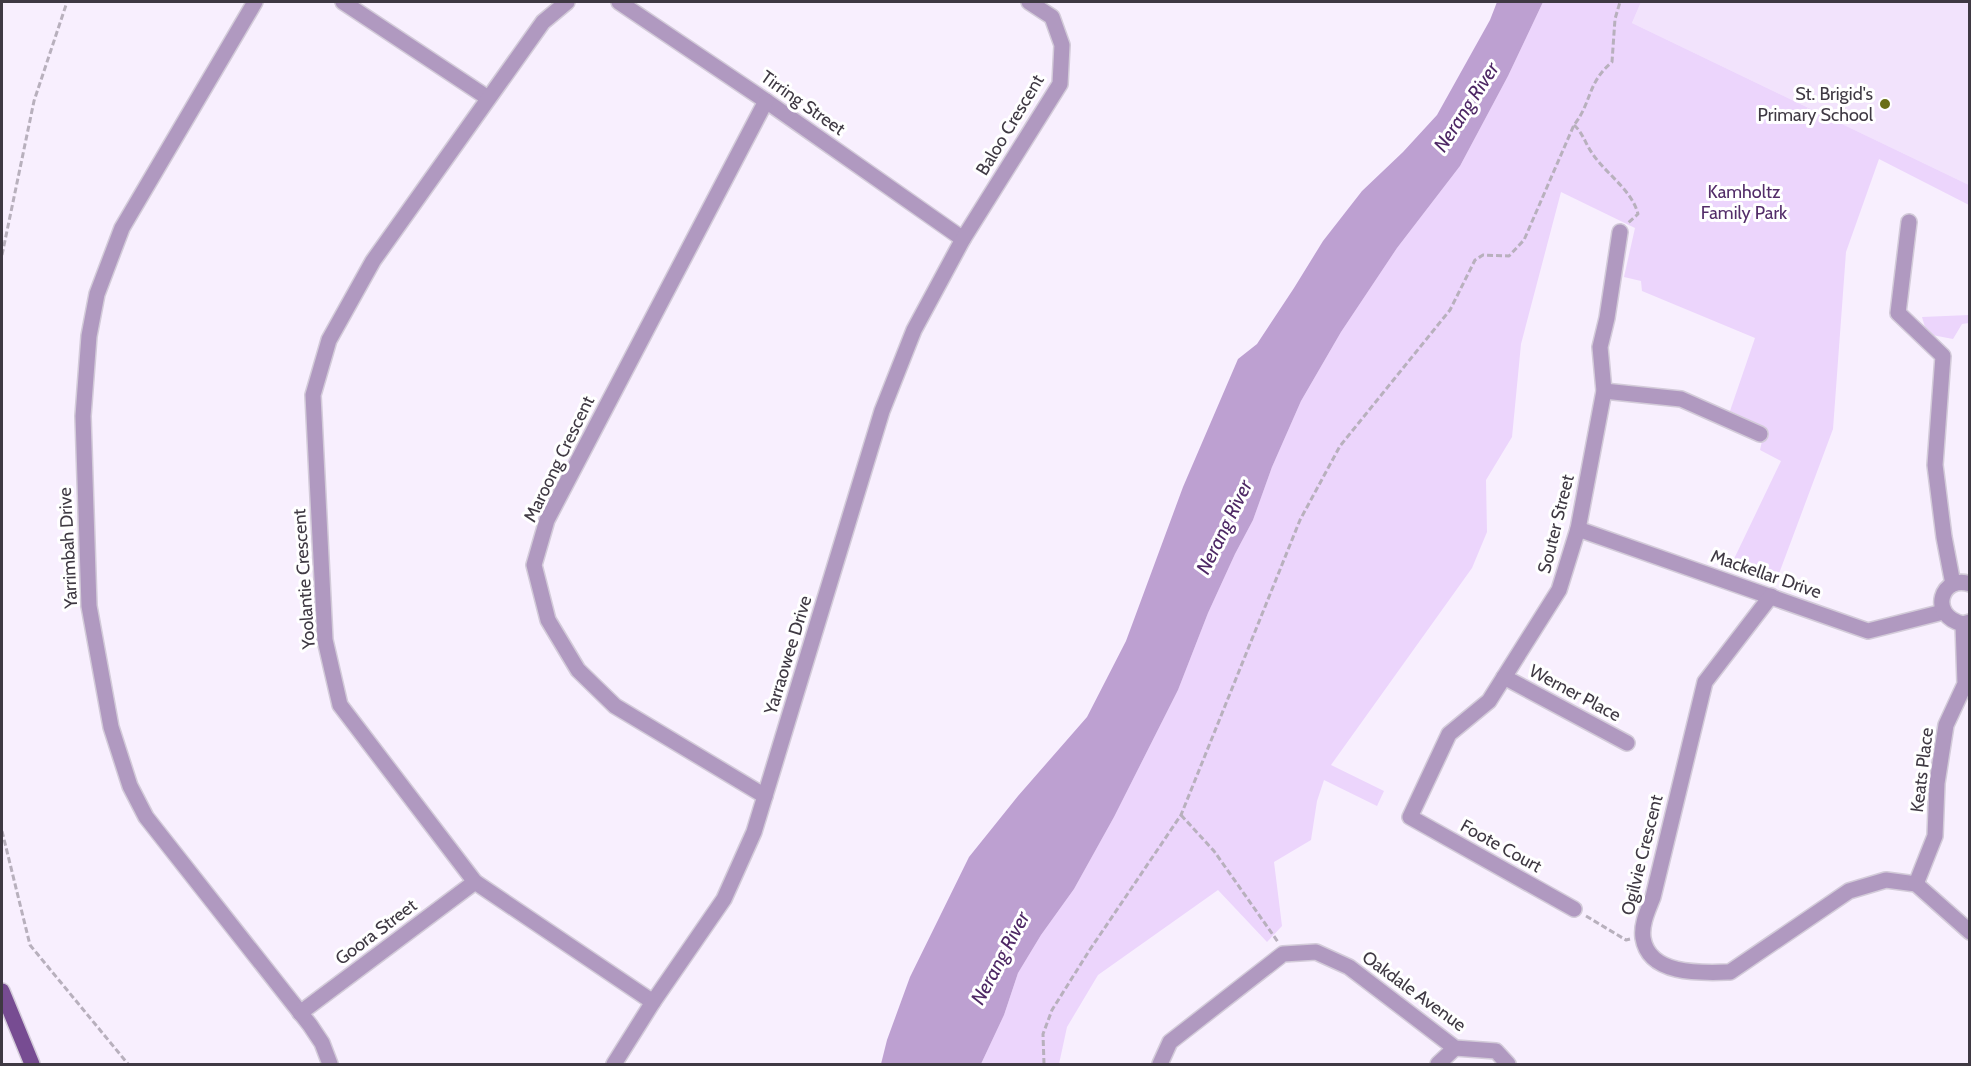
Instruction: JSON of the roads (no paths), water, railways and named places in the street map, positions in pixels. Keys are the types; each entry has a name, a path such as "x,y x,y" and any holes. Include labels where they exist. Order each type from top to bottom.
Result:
{"main road":[{"path":"2,991 32,1065"}],"street":[{"name":"Yarrimbah Drive","path":"255,2 126,220 97,294 89,336 83,416 89,606 111,727 137,803 153,827 300,1013 322,1043 330,1065"},
{"path":"343,2 488,98 543,22 567,2"},
{"name":"Tirring Street","path":"619,2 638,6 766,101 963,239"},
{"name":"Baloo Crescent","path":"963,239 1060,84 1062,45 1052,16 1029,2"},
{"name":"Yoolantie Crescent","path":"488,98 373,261 329,340 313,395 325,640 340,705 476,882 653,1002"},
{"name":"Maroong Crescent","path":"765,796 615,706 578,670 548,620 534,565 548,520 766,101"},
{"path":"1910,222 1898,313 1943,356 1935,465 1944,537 1953,584"},
{"name":"Souter Street","path":"1410,817 1449,734 1489,701 1559,590 1578,530 1604,391 1600,347 1607,318 1620,232"},
{"name":"Yarraowee Drive","path":"614,1065 653,1002 724,899 754,832 882,411 914,330 963,239"},
{"path":"1604,391 1681,399 1760,434"},
{"name":"Mackellar Drive","path":"1578,530 1868,631 1943,612"},
{"path":"1966,623 1952,621 1943,612 1942,596 1953,584 1960,582 1970,584"},
{"name":"Ogilvie Crescent","path":"1771,596 1705,682 1653,897 1644,920 1643,938 1649,954 1667,969 1730,972 1849,891 1886,880 1916,884"},
{"name":"Keats Place","path":"1916,884 1935,836 1937,783 1946,725 1965,684 1966,623"},
{"name":"Werner Place","path":"1504,677 1627,743"},
{"name":"Foote Court","path":"1410,817 1574,909"},
{"name":"Goora Street","path":"300,1013 476,882"},
{"path":"1916,884 1970,932"},
{"name":"Oakdale Avenue","path":"1160,1065 1170,1042 1283,954 1316,952 1349,967 1455,1048 1496,1051 1508,1065"},
{"path":"1438,1065 1455,1048"}],"water":[{"name":"Nerang River","path":"1497,2 1543,2 1508,76 1460,166 1397,248 1341,332 1301,401 1272,467 1253,520 1208,613 1178,690 1114,817 1074,889 1041,935 1018,973 1004,1015 981,1064 881,1064 887,1040 910,977 969,857 1018,796 1087,717 1126,641 1183,487 1238,359 1257,344 1323,241 1362,191 1437,115 1490,20"}],"place":[{"name":"St. Brigid's Primary School","path":"1885,104"}],"park label":[{"name":"Kamholtz Family Park","path":"1744,202"}]}
